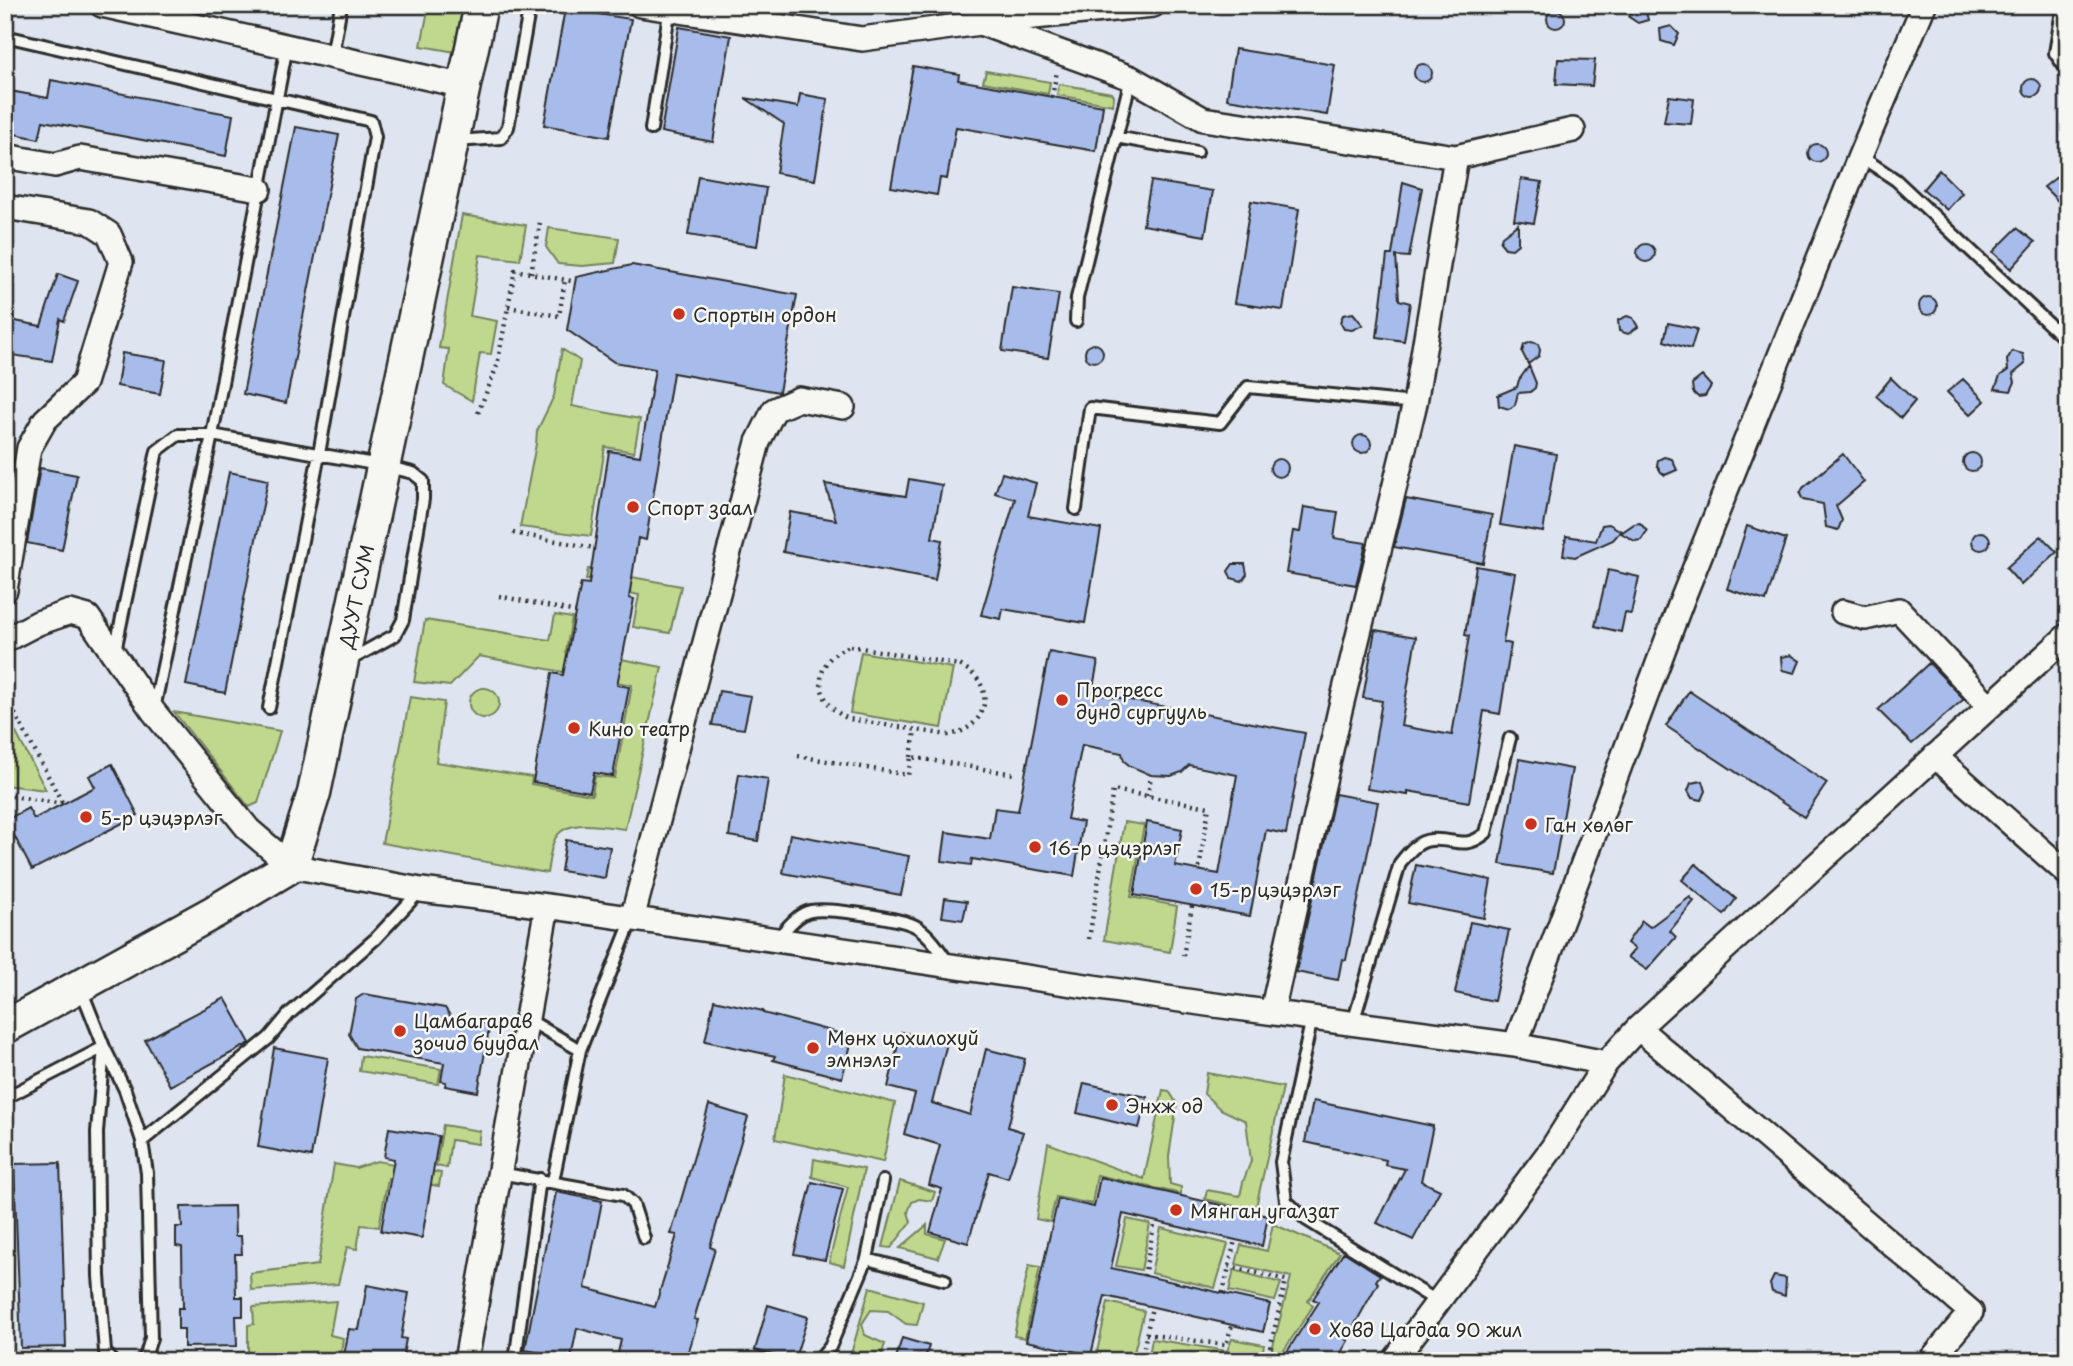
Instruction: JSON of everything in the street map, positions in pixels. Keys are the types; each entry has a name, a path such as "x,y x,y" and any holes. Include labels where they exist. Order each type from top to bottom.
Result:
{"main road":[{"name":"ДУУТ СУМ","path":"292,866 314,793 481,5"},
{"path":"5,1027 292,866"}],"street":[{"path":"102,5 464,86"},
{"path":"640,5 862,39 980,23 1153,5"},
{"path":"1515,1045 1682,600 1860,156 1924,5"},
{"path":"980,23 1131,78 1203,119 1456,157 1573,130"},
{"path":"5,156 55,164 80,158 259,189"},
{"path":"1272,1013 1340,710 1415,403 1456,157"},
{"path":"5,207 89,221 110,234 121,262 84,383 45,420 29,448 5,590"},
{"path":"632,919 758,442 774,411 799,399 843,407"},
{"path":"1843,612 1865,618 1899,610 1989,706"},
{"path":"5,640 38,622 71,612 89,617 153,711 249,830 292,866 421,890 547,906 1272,1013 1515,1045 1606,1063"},
{"path":"1394,1361 1553,1147 1606,1063 1638,1028 2068,635"},
{"path":"1935,756 2068,874"},
{"path":"466,1361 547,906"},
{"path":"1638,1028 1971,1312 1930,1361"}],"lane":[{"path":"332,56 341,5"},
{"path":"453,141 501,138 508,127 530,5"},
{"path":"2063,5 2055,53 2068,72"},
{"path":"651,129 670,8"},
{"path":"5,36 371,121 375,137 319,454 269,708"},
{"path":"153,711 212,435 287,46"},
{"path":"1076,321 1077,298 1131,78"},
{"path":"1116,137 1197,152"},
{"path":"1860,156 1896,180 2068,342"},
{"path":"1076,509 1090,408 1220,423 1248,387 1415,403"},
{"path":"114,653 157,451 178,435 212,435 385,466 413,473 424,481 403,620 395,635 342,664"},
{"path":"1353,1023 1400,863 1412,848 1430,839 1459,844 1476,842 1486,833 1510,738"},
{"path":"142,1141 269,1038 289,1014 374,939 421,890"},
{"path":"776,940 794,921 809,911 873,915 914,925 928,936 951,966"},
{"path":"553,1181 580,1050 632,919"},
{"path":"80,986 104,1047 125,1090 142,1141 147,1173 151,1338 145,1358 140,1361"},
{"path":"1312,1018 1281,1162 1286,1201 1307,1220 1438,1302"},
{"path":"527,1019 580,1050"},
{"path":"5,1098 104,1047"},
{"path":"104,1047 97,1132 99,1276 105,1352 113,1361"},
{"path":"499,1173 623,1195 633,1203 644,1238"},
{"path":"515,1361 540,1179"},
{"path":"818,1361 830,1347 867,1259 883,1181"},
{"path":"867,1259 945,1280"}],"path":[{"path":"531,273 540,222"},
{"path":"478,413 497,366 515,270 576,282"},
{"path":"508,307 559,316 565,279"},
{"path":"513,533 594,548"},
{"path":"499,596 576,612"},
{"path":"850,646 959,665 978,678 984,692 984,709 975,724 962,733 948,735 915,730 849,719 831,708 823,697 820,683 825,665 834,653 850,646"},
{"path":"5,695 63,804 5,795"},
{"path":"798,756 908,775 915,730"},
{"path":"911,757 1014,774"},
{"path":"1148,796 1151,775"},
{"path":"1089,939 1113,790 1209,807 1199,870"},
{"path":"1183,956 1192,906"},
{"path":"1144,1276 1156,1221"},
{"path":"1223,1293 1235,1240"},
{"path":"1229,1266 1286,1279 1267,1361"},
{"path":"1141,1361 1152,1307"},
{"path":"1146,1334 1226,1345 1232,1325"}],"green space":[{"path":"429,5 465,5 456,52 421,46"},
{"path":"986,71 1050,82 1048,94 983,82"},
{"path":"1059,84 1112,93 1113,105 1057,95"},
{"path":"462,215 526,225 520,260 480,255 470,316 497,321 491,354 480,353 472,401 444,385 449,349 439,348"},
{"path":"549,228 619,238 615,263 582,266 558,264 546,247"},
{"path":"562,349 580,361 572,406 640,419 634,452 605,447 591,536 520,527 537,431 554,396"},
{"path":"588,569 681,586 670,633 633,627 639,595 586,580"},
{"path":"555,615 572,618 566,652 595,658 596,654 662,667 625,829 596,825 566,828 554,841 547,873 382,843 410,697 444,702 436,762 532,777 531,784 592,795 595,776 615,778 632,685 479,656 450,686 414,682 425,620 550,640"},
{"path":"861,652 953,668 942,728 850,713"},
{"path":"484,688 490,689 498,697 498,709 490,717 484,718 478,717 470,709 469,703 470,697 478,689"},
{"path":"5,712 46,790 5,785"},
{"path":"174,712 280,731 258,803 249,807"},
{"path":"1124,822 1144,825 1131,897 1177,906 1170,952 1104,940"},
{"path":"361,1056 441,1069 438,1084 359,1071"},
{"path":"1207,1073 1283,1087 1255,1211 1205,1199 1207,1190 1240,1196 1251,1161 1246,1121 1220,1109 1204,1094"},
{"path":"785,1074 895,1103 883,1162 775,1139"},
{"path":"1163,1090 1169,1091 1177,1104 1169,1156 1170,1184 1181,1187 1181,1194 1097,1175 1092,1204 1056,1197 1050,1222 1036,1219 1048,1143 1144,1179"},
{"path":"443,1125 480,1131 478,1144 451,1140 447,1168 436,1166"},
{"path":"814,1159 864,1169 844,1266 829,1262 848,1187 812,1177"},
{"path":"377,1161 441,1173 439,1186 388,1178 379,1227 361,1225 357,1249 347,1247 338,1284 251,1290 250,1273 318,1265 334,1164 356,1168"},
{"path":"900,1181 935,1192 932,1201 919,1199 912,1202 908,1212 911,1222 891,1248 883,1247"},
{"path":"1127,1219 1150,1224 1141,1270 1116,1266"},
{"path":"1273,1224 1340,1253 1308,1301 1313,1306 1277,1361 1269,1361 1291,1277 1236,1264 1241,1245 1267,1251"},
{"path":"927,1225 927,1234 945,1239 938,1258 900,1248"},
{"path":"1161,1228 1228,1244 1215,1288 1151,1273"},
{"path":"5,1248 9,1248 11,1361 5,1361"},
{"path":"1029,1265 1040,1267 1025,1338 1014,1336"},
{"path":"1234,1270 1281,1283 1275,1301 1229,1291"},
{"path":"870,1287 923,1302 917,1325 906,1324 888,1311 871,1310 862,1324 865,1335 885,1344 880,1359 883,1361 849,1361"},
{"path":"336,1301 330,1335 343,1338 340,1361 236,1361 234,1353 248,1352 248,1325 254,1324 253,1307"},
{"path":"1108,1302 1144,1311 1132,1361 1095,1361"},
{"path":"1152,1339 1227,1351 1232,1339 1264,1345 1261,1359 1256,1361 1148,1361"}],"building":[{"path":"1634,5 1645,7 1648,20 1638,23 1629,17"},
{"path":"565,9 631,19 609,137 544,125"},
{"path":"1556,10 1562,13 1565,19 1562,25 1556,28 1550,25 1547,19 1550,13"},
{"path":"1671,26 1679,34 1674,45 1661,41 1660,29"},
{"path":"679,27 731,36 713,142 661,132"},
{"path":"1235,49 1335,65 1327,115 1227,99"},
{"path":"1558,59 1595,60 1592,86 1556,84"},
{"path":"1423,64 1429,67 1432,73 1429,79 1423,82 1417,79 1414,73 1417,67"},
{"path":"913,66 959,74 958,80 1103,106 1096,151 956,127 947,179 940,178 937,195 891,187"},
{"path":"2032,79 2038,82 2041,88 2038,94 2032,97 2026,94 2023,88 2026,82"},
{"path":"51,80 233,115 226,156 43,121 39,139 5,132 5,90 48,98"},
{"path":"800,94 828,99 815,180 776,173 784,124 745,98 798,107"},
{"path":"1669,96 1694,99 1691,124 1664,122"},
{"path":"296,127 339,135 286,403 243,394"},
{"path":"1817,144 1823,147 1826,153 1823,159 1817,162 1811,159 1808,153 1811,147"},
{"path":"2068,168 2068,211 2044,187"},
{"path":"1939,170 1962,193 1947,210 1923,189"},
{"path":"698,176 766,188 757,246 688,235"},
{"path":"1521,179 1542,182 1534,223 1514,220"},
{"path":"1151,181 1213,191 1205,236 1143,225"},
{"path":"1403,182 1422,188 1409,257 1396,256 1399,300 1410,303 1404,341 1377,337 1387,255 1392,255"},
{"path":"1251,201 1299,209 1283,310 1234,303"},
{"path":"1518,224 1518,244 1512,249 1505,248 1500,242 1502,236"},
{"path":"2017,228 2035,242 2011,269 1993,252"},
{"path":"1646,244 1652,247 1655,253 1652,259 1646,262 1640,259 1637,253 1640,247"},
{"path":"632,265 797,295 779,392 673,373 646,540 638,538 629,598 634,599 617,685 629,687 613,776 594,773 590,792 533,782 552,673 563,675 581,583 589,584 609,451 640,456 655,369 614,362 567,330 576,277"},
{"path":"58,274 78,281 64,321 60,319 52,361 5,354 5,319 41,326"},
{"path":"1012,287 1059,294 1048,358 1002,351"},
{"path":"1928,297 1934,300 1937,306 1934,312 1928,315 1922,312 1919,306 1922,300"},
{"path":"1353,313 1363,325 1352,330 1344,329 1340,322 1343,315"},
{"path":"1627,316 1633,318 1638,327 1628,334 1619,331 1618,320"},
{"path":"1668,323 1697,329 1691,349 1664,341"},
{"path":"1531,342 1538,344 1540,350 1539,356 1528,364 1522,352 1524,345"},
{"path":"1094,344 1100,347 1103,353 1100,359 1094,362 1088,359 1085,353 1088,347"},
{"path":"2012,351 2023,354 2025,364 2013,374 2015,382 2011,391 1995,389 2000,376 2008,370 2007,360"},
{"path":"122,353 166,360 160,394 117,386"},
{"path":"1529,366 1536,383 1535,388 1530,392 1518,393 1515,405 1509,409 1499,406 1498,395 1517,387"},
{"path":"1702,376 1711,386 1705,396 1698,397 1693,392 1692,384"},
{"path":"1891,378 1915,401 1901,418 1876,396"},
{"path":"1963,379 1985,401 1970,415 1947,392"},
{"path":"1362,435 1368,438 1371,444 1368,450 1362,453 1356,450 1353,444 1356,438"},
{"path":"1514,446 1556,454 1543,532 1500,525"},
{"path":"1972,453 1978,456 1981,462 1978,468 1972,471 1966,468 1963,462 1966,456"},
{"path":"1843,454 1864,482 1836,506 1842,520 1838,530 1826,527 1823,504 1803,500 1800,494 1803,488"},
{"path":"1664,457 1672,459 1677,470 1665,475 1661,472 1657,465 1658,460"},
{"path":"1279,459 1285,462 1288,468 1285,474 1279,477 1273,474 1270,468 1273,462"},
{"path":"40,468 77,475 62,550 27,543"},
{"path":"229,472 268,480 225,693 186,685"},
{"path":"1002,473 1036,483 1028,516 1101,529 1085,623 1003,609 1001,619 981,615 1015,499 995,493"},
{"path":"909,479 942,485 932,538 942,540 935,580 783,552 790,512 836,520 825,484 906,496"},
{"path":"1406,499 1492,515 1483,563 1394,547"},
{"path":"1304,507 1338,512 1334,538 1366,543 1356,585 1286,573 1293,531 1300,532"},
{"path":"1640,523 1647,531 1641,540 1635,541 1621,533 1634,524"},
{"path":"1609,524 1621,531 1613,540 1575,557 1563,555 1566,536 1596,541 1602,525"},
{"path":"1747,526 1786,539 1766,601 1727,589"},
{"path":"1981,532 1987,535 1990,541 1987,547 1981,550 1975,547 1972,541 1975,535"},
{"path":"2041,536 2057,552 2021,585 2006,568"},
{"path":"1233,564 1245,564 1247,574 1242,581 1231,578 1228,571"},
{"path":"1476,566 1515,573 1503,642 1511,644 1500,714 1484,711 1469,802 1408,791 1408,795 1367,789 1382,701 1363,698 1375,630 1416,637 1401,726 1452,735 1469,636 1465,635"},
{"path":"1608,570 1639,577 1631,614 1625,613 1621,632 1595,626"},
{"path":"1049,652 1098,661 1092,693 1305,733 1286,834 1266,830 1250,916 1134,895 1147,822 1182,829 1175,866 1219,874 1237,775 1189,765 1182,772 1171,776 1151,775 1130,766 1124,761 1122,753 1082,745 1067,819 1083,822 1074,876 972,859 971,865 942,861 946,832 990,839 995,808 1018,811"},
{"path":"1791,655 1800,661 1795,673 1782,670 1781,657"},
{"path":"1929,663 1964,699 1912,744 1878,710"},
{"path":"719,691 751,696 744,729 712,725"},
{"path":"1689,691 1827,783 1804,817 1666,726"},
{"path":"1519,759 1572,769 1553,873 1500,864"},
{"name":"5-р цэцэрлэг","path":"112,764 138,815 32,870 6,820 28,808 34,819 95,787 89,776"},
{"path":"739,774 768,779 758,841 729,836"},
{"path":"1703,781 1706,791 1702,800 1692,798 1688,791 1691,783"},
{"path":"1335,794 1378,802 1346,960 1342,959 1338,980 1296,972"},
{"path":"790,834 909,856 901,895 783,873"},
{"path":"566,840 610,847 605,878 561,871"},
{"path":"1696,864 1736,899 1724,915 1682,880"},
{"path":"1416,865 1491,880 1484,918 1408,903"},
{"path":"1690,897 1694,901 1670,931 1676,937 1647,970 1628,957 1635,949 1627,943 1642,921 1650,927"},
{"path":"945,898 967,901 963,920 942,917"},
{"path":"1470,922 1509,930 1494,1001 1455,993"},
{"name":"Цамбагарав зочид буудал","path":"364,994 445,1008 451,1017 484,1023 489,1029 478,1092 445,1086 446,1082 441,1081 444,1063 357,1048 349,1034 356,999"},
{"path":"225,998 250,1043 170,1086 145,1040"},
{"path":"714,1000 853,1037 842,1078 773,1060 775,1056 705,1041"},
{"path":"901,1032 947,1043 932,1103 970,1115 986,1049 1025,1059 1008,1127 1023,1132 1008,1178 989,1172 968,1243 930,1232 942,1189 929,1185 940,1145 904,1134 915,1094 888,1087"},
{"path":"274,1048 328,1058 311,1157 258,1147"},
{"name":"Энхж од","path":"1084,1083 1147,1097 1139,1128 1077,1113"},
{"path":"1313,1101 1433,1126 1421,1181 1440,1190 1413,1240 1377,1223 1405,1169 1385,1165 1386,1160 1305,1142"},
{"path":"709,1105 748,1117 710,1247 715,1249 694,1319 698,1320 686,1361 616,1361 621,1340 577,1328 571,1358 525,1350 556,1192 602,1201 585,1288 655,1307 677,1235 671,1234"},
{"path":"389,1128 439,1136 422,1238 381,1231 394,1159 384,1157"},
{"path":"60,1163 66,1347 21,1348 14,1164"},
{"path":"1100,1177 1268,1216 1262,1246 1123,1214 1111,1268 1270,1304 1263,1332 1105,1296 1091,1355 1026,1341 1058,1199 1094,1207"},
{"path":"812,1182 843,1189 825,1260 794,1254"},
{"path":"234,1206 235,1236 241,1236 242,1254 235,1254 236,1297 243,1297 243,1316 236,1316 237,1346 184,1347 184,1329 178,1329 178,1308 183,1308 182,1247 176,1246 176,1227 182,1227 181,1207"},
{"path":"1344,1252 1380,1275 1346,1340 1348,1341 1336,1361 1281,1361 1319,1302 1313,1299"},
{"path":"1774,1276 1786,1278 1785,1296 1772,1292 1770,1284"},
{"path":"367,1285 409,1293 401,1338 406,1339 402,1361 343,1361 349,1329 359,1330"},
{"path":"768,1305 808,1317 794,1361 755,1350"},
{"path":"902,1338 929,1346 924,1361 895,1361"}],"place":[{"name":"Спортын ордон","path":"679,314"},
{"name":"Спорт заал","path":"633,507"},
{"name":"Прогресс дунд сургууль","path":"1062,700"},
{"name":"Кино театр","path":"574,728"},
{"name":"5-р цэцэрлэг","path":"86,817"},
{"name":"Ган хөлөг","path":"1531,824"},
{"name":"16-р цэцэрлэг","path":"1035,847"},
{"name":"15-р цэцэрлэг","path":"1196,889"},
{"name":"Цамбагарав зочид буудал","path":"400,1031"},
{"name":"Мөнх цохилохуй эмнэлэг","path":"813,1048"},
{"name":"Энхж од","path":"1112,1105"},
{"name":"Мянган угалзат","path":"1176,1210"},
{"name":"Ховд Цагдаа 90 жил","path":"1315,1329"}]}
